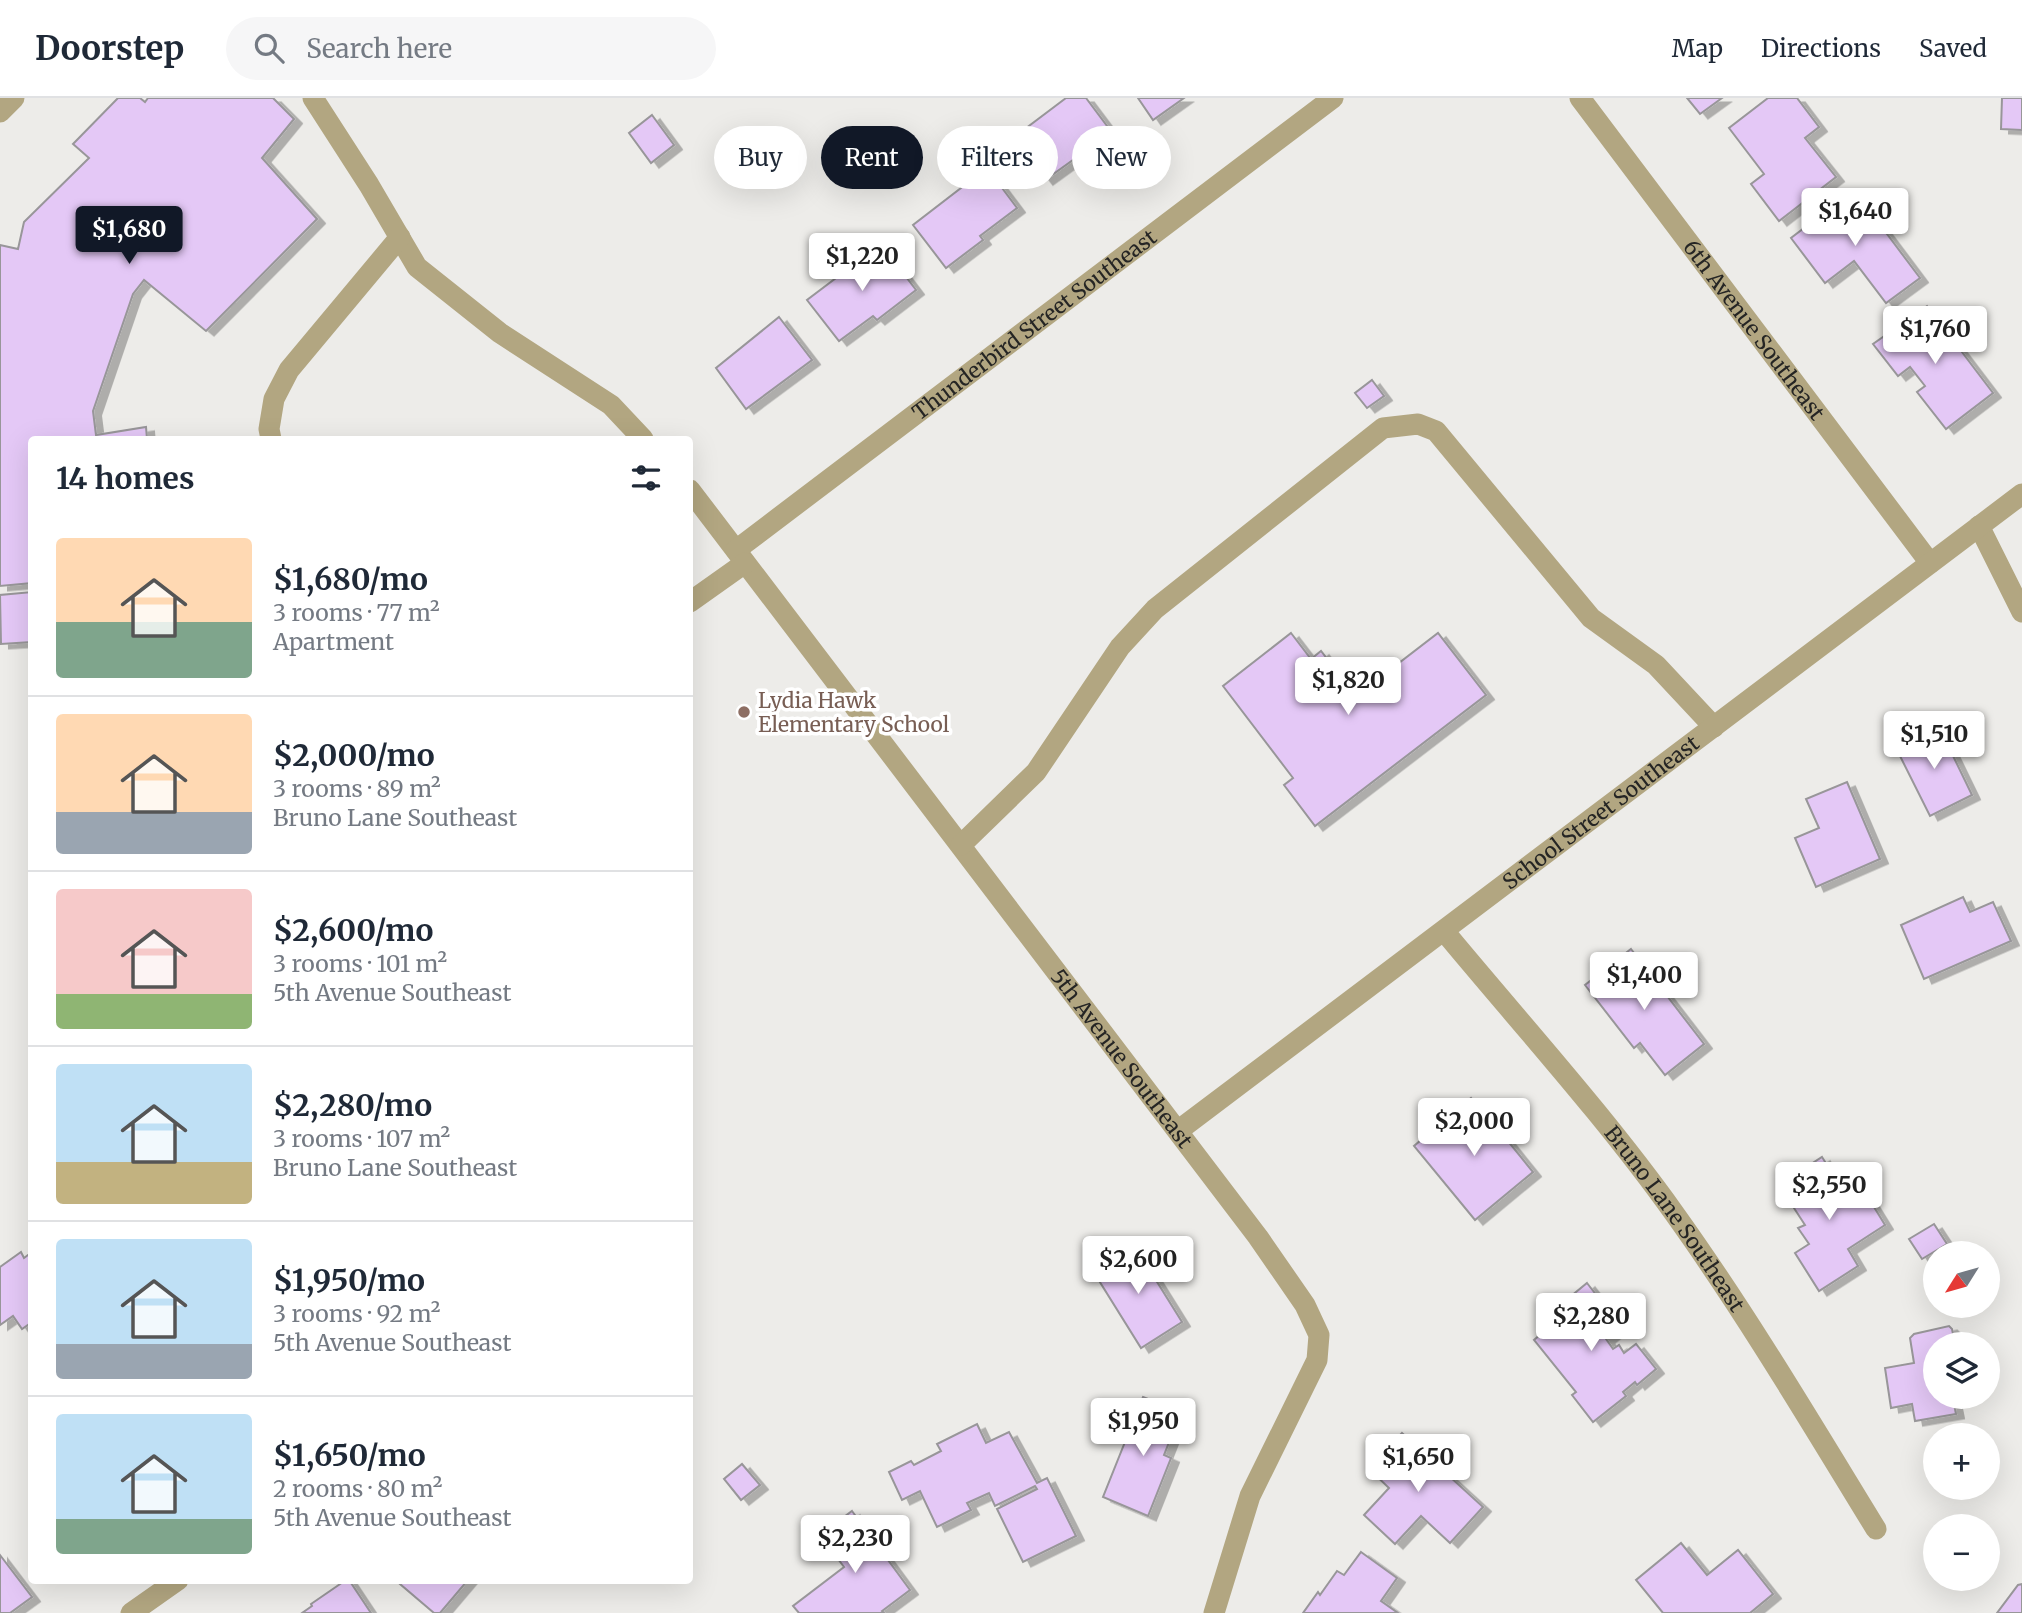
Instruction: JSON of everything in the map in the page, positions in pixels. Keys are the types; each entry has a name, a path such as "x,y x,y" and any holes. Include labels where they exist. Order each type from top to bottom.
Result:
{"street":[{"path":"0,112 14,98"},
{"path":"313,98 417,267 500,333 611,405 640,436"},
{"name":"Thunderbird Street Southeast","path":"693,599 740,557 1333,98"},
{"name":"6th Avenue Southeast","path":"1580,98 1930,563"},
{"path":"270,436 274,399 289,370 400,237"},
{"path":"961,845 1036,772 1120,647 1155,609 1383,428 1418,424 1436,431 1591,618 1657,665 1714,727"},
{"name":"5th Avenue Southeast","path":"693,494 1179,1130 1305,1305 1319,1335 1317,1360 1250,1496 1214,1613"},
{"name":"School Street Southeast","path":"1179,1130 2022,494"},
{"path":"1979,526 2022,612"},
{"name":"Bruno Lane Southeast","path":"1444,931 1673,1212 1789,1386 1876,1530"},
{"path":"131,1613 172,1584"}],"building":[{"path":"118,98 140,98 145,102 148,98 273,98 294,119 262,158 317,219 206,331 144,280 133,294 93,411 96,435 146,427 147,436 28,436 28,583 0,586 0,245 18,249 24,222 89,158 73,144"},
{"path":"1066,98 1086,98 1107,126 1072,126 1072,161 1058,171 1058,126 1029,126"},
{"path":"1138,98 1184,98 1153,120"},
{"path":"1687,98 1722,98 1700,114"},
{"path":"1768,98 1797,98 1819,127 1805,138 1836,177 1779,221 1751,184 1764,174 1729,128"},
{"path":"2002,98 2022,98 2022,130 2001,129"},
{"path":"652,115 674,145 651,163 629,133"},
{"path":"960,189 1003,189 1017,208 980,236 983,240 946,268 913,225"},
{"path":"1854,190 1920,278 1886,303 1854,261 1825,283 1791,238"},
{"path":"881,244 916,290 877,320 873,316 839,341 807,300"},
{"path":"1927,306 1993,393 1946,429 1917,392 1925,386 1910,367 1898,376 1873,344"},
{"path":"779,317 812,360 746,409 716,368"},
{"path":"1372,380 1384,396 1367,408 1355,393"},
{"path":"28,592 28,642 1,644 0,595"},
{"path":"1291,633 1311,659 1321,651 1356,696 1438,633 1486,695 1315,826 1284,785 1293,778 1223,686"},
{"path":"1939,727 1972,795 1930,816 1896,748"},
{"path":"1847,782 1880,859 1816,887 1795,838 1819,828 1806,799"},
{"path":"1963,897 1970,912 1993,902 2011,941 1924,979 1901,925"},
{"path":"1631,949 1704,1044 1665,1075 1640,1043 1634,1048 1585,985"},
{"path":"1471,1098 1484,1113 1487,1110 1533,1172 1475,1220 1414,1146"},
{"path":"1822,1157 1851,1203 1866,1194 1885,1225 1848,1249 1858,1266 1819,1291 1795,1253 1809,1244 1798,1228 1805,1225 1779,1185"},
{"path":"1934,1224 1945,1241 1923,1241 1922,1259 1909,1239"},
{"path":"1134,1245 1182,1322 1141,1348 1093,1271"},
{"path":"21,1252 24,1258 28,1255 28,1325 22,1329 13,1316 0,1325 0,1267"},
{"path":"1587,1283 1621,1327 1606,1339 1613,1349 1619,1345 1624,1353 1636,1344 1656,1369 1637,1385 1635,1382 1623,1392 1626,1396 1593,1422 1572,1395 1576,1392 1534,1340 1548,1328 1542,1320"},
{"path":"1949,1326 1952,1329 1953,1332 1923,1332 1923,1409 1955,1409 1956,1414 1915,1421 1912,1404 1891,1408 1885,1368 1914,1363 1910,1338 1914,1334"},
{"path":"1143,1397 1181,1412 1164,1455 1171,1458 1148,1516 1103,1497"},
{"path":"977,1424 986,1443 1009,1432 1037,1483 1047,1478 1076,1536 1023,1562 997,1509 1037,1489 1035,1486 995,1506 989,1493 967,1503 971,1510 937,1527 920,1491 902,1500 889,1472 911,1461 914,1465 941,1451 937,1444"},
{"path":"1402,1433 1483,1507 1450,1543 1421,1516 1395,1544 1364,1515 1389,1488 1369,1469"},
{"path":"742,1464 760,1485 741,1500 724,1479"},
{"path":"852,1511 910,1590 882,1611 884,1613 799,1613 793,1606 844,1567 820,1535"},
{"path":"1681,1543 1707,1575 1738,1550 1773,1594 1750,1613 1663,1613 1636,1580"},
{"path":"1361,1552 1397,1578 1381,1601 1398,1613 1303,1613 1337,1571 1344,1575"},
{"path":"0,1555 32,1597 10,1613 0,1613"},
{"path":"340,1584 352,1584 371,1613 302,1613 312,1606 311,1604"},
{"path":"400,1584 465,1584 440,1613 434,1613"},
{"path":"2022,1584 2022,1613 1997,1613 2018,1585"}],"place":[{"name":"Lydia Hawk Elementary School","path":"744,712"}]}
